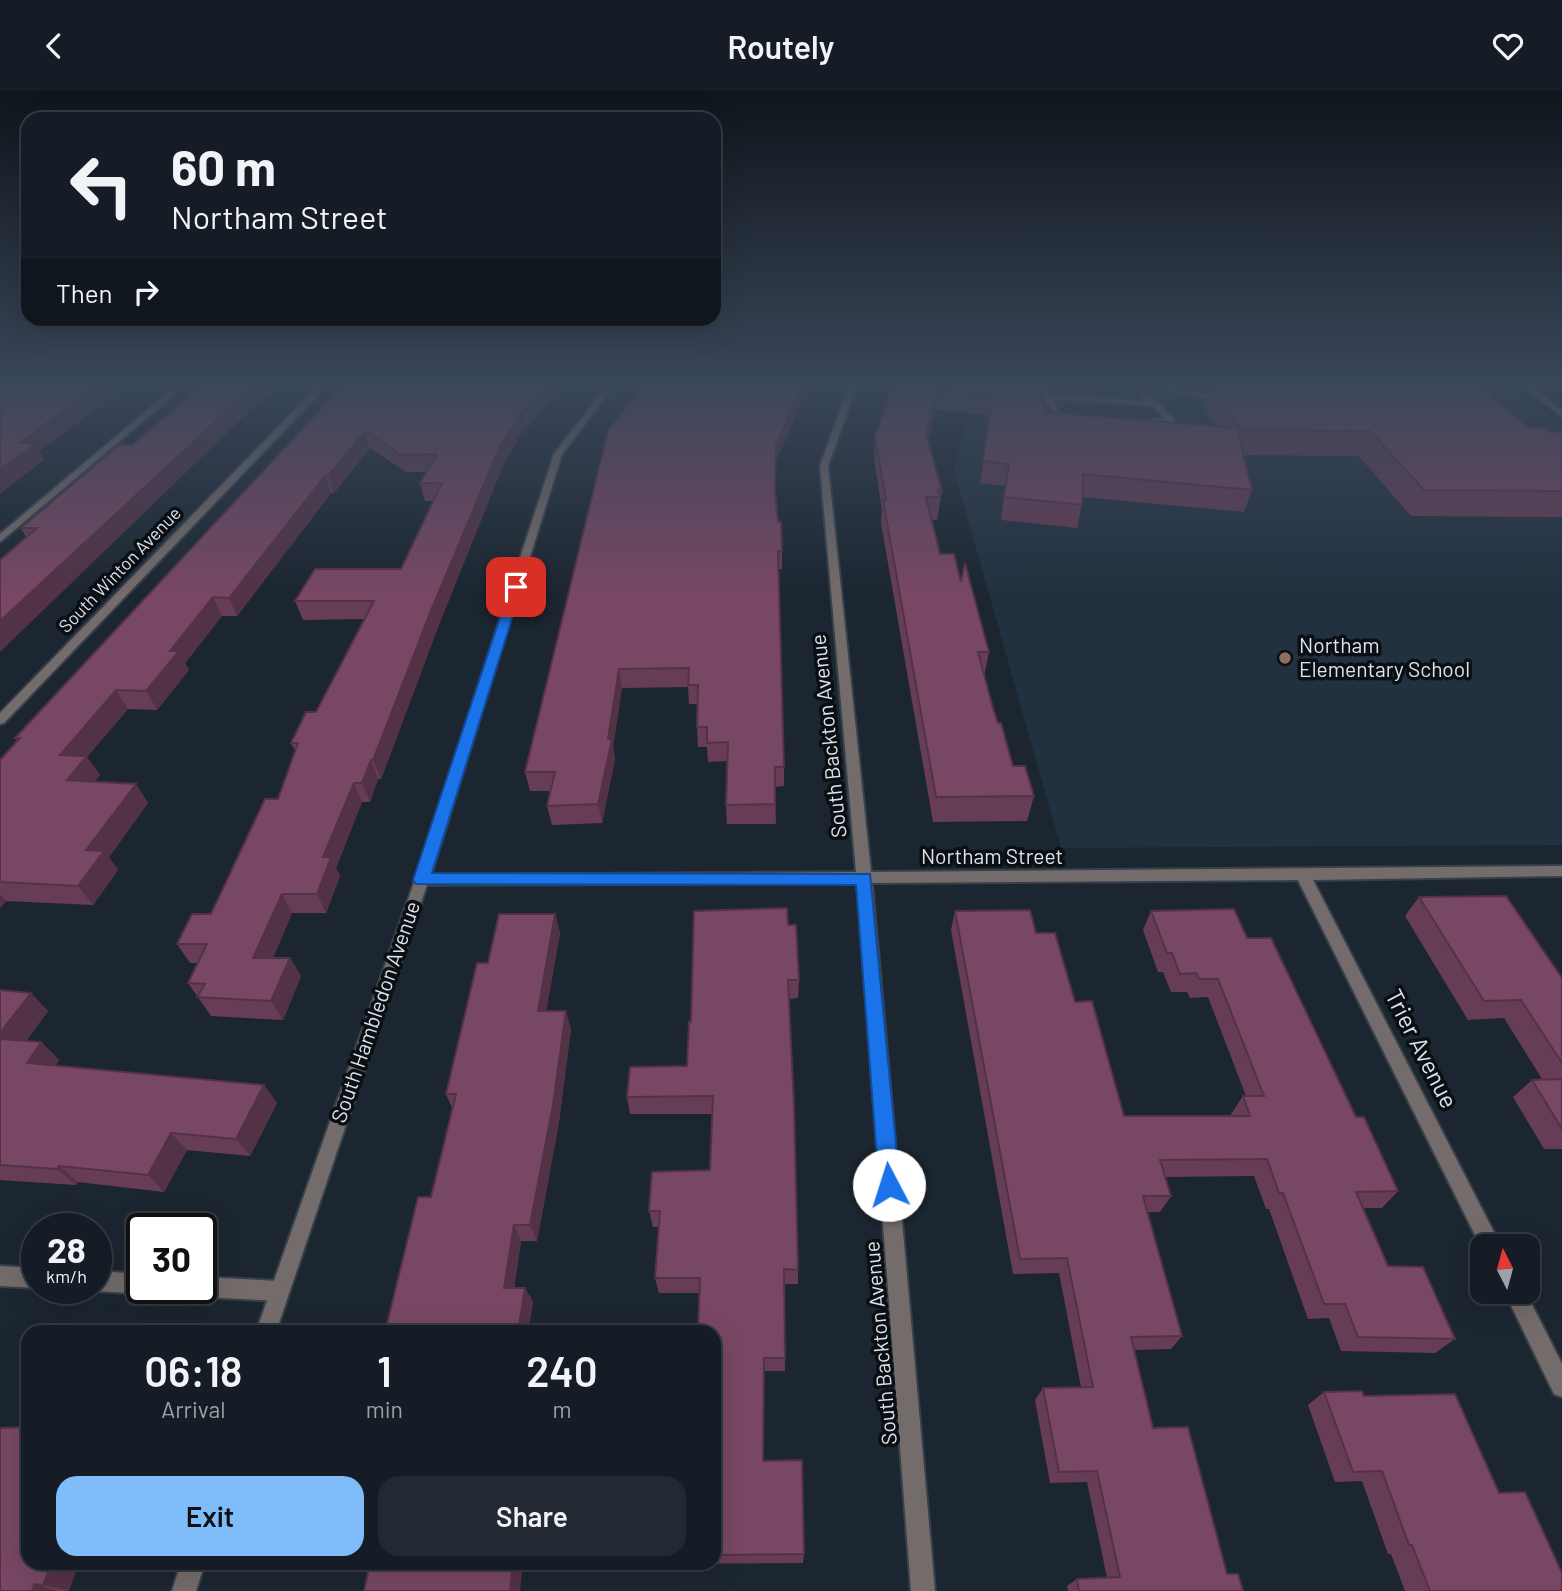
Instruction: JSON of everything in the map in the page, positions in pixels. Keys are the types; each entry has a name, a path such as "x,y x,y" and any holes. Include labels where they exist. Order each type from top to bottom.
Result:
{"street":[{"path":"0,539 99,455"},
{"name":"South Winton Avenue","path":"0,720 254,455"},
{"name":"South Hambledon Avenue","path":"268,1325 422,880 558,455"},
{"name":"South Backton Avenue","path":"828,455 824,466 864,879 923,1591"},
{"name":"Northam Street","path":"422,880 864,879 1562,871"},
{"name":"Trier Avenue","path":"1303,875 1485,1234"},
{"path":"0,1276 21,1277"},
{"path":"217,1288 279,1291"},
{"path":"1521,1304 1562,1386"},
{"path":"184,1591 191,1570"}],"shaded area":[{"name":"Northam Elementary School","path":"958,455 1562,455 1562,845 1061,848 954,470"}],"building":[{"path":"0,455 20,455 0,469"},
{"path":"107,455 179,455 0,621 0,560 37,528 21,528"},
{"path":"278,455 345,455 328,476 325,476 229,598 213,597 170,651 179,651 146,691 116,690 60,755 87,756 67,780 136,784 86,850 104,851 78,886 0,882 0,760 20,738 15,738"},
{"path":"436,455 496,455 432,608 373,760 362,783 354,783 323,857 331,857 317,894 282,894 253,958 290,958 271,1001 197,997 205,984 188,983 207,944 177,944 192,914 211,914 265,799 278,799 298,743 291,743 306,712 316,712 374,601 295,601 315,569 401,569 442,483 420,483"},
{"path":"602,455 776,455 775,493 778,522 781,522 782,551 778,551 784,767 775,767 775,804 726,805 728,742 707,743 707,727 697,727 698,685 688,685 689,668 619,669 608,739 612,739 598,804 547,806 555,772 525,772"},
{"path":"878,455 932,455 942,491 938,490 940,497 926,497 940,554 954,554 961,582 965,563 989,652 978,652 993,708 998,723 1001,723 1013,766 1025,766 1034,796 936,797 883,500 886,500"},
{"path":"984,455 1244,455 1252,490 1083,474 1082,505 1004,497 1009,464 983,461"},
{"path":"1392,455 1562,455 1562,491 1424,490"},
{"path":"1506,896 1562,978 1562,1063 1521,1000 1484,1001 1419,897"},
{"path":"787,908 788,925 796,925 799,980 788,980 798,1270 784,1269 785,1358 764,1358 763,1461 802,1460 804,1554 721,1555 721,1325 698,1325 700,1278 655,1278 660,1211 649,1211 652,1172 710,1170 713,1096 627,1097 630,1067 687,1066 694,911"},
{"path":"1234,909 1247,938 1271,938 1356,1117 1364,1117 1398,1191 1356,1192 1388,1266 1423,1267 1455,1339 1358,1337 1345,1304 1324,1304 1283,1193 1279,1193 1267,1159 1160,1160 1171,1196 1143,1196 1182,1336 1131,1337 1153,1428 1188,1427 1227,1574 1238,1574 1243,1591 1079,1591 1077,1579 1120,1577 1097,1471 1059,1472 1043,1388 1093,1387 1067,1258 1020,1259 955,911 1030,910 1036,933 1055,933 1075,1002 1092,1001 1124,1116 1250,1116 1243,1096 1264,1096 1218,979 1199,979 1196,973 1180,974 1172,953 1167,953 1151,911"},
{"path":"499,914 555,914 538,1011 566,1011 553,1105 530,1225 514,1225 504,1288 525,1288 519,1325 387,1325 418,1197 431,1197 456,1094 446,1094 477,963 488,963"},
{"path":"0,990 31,993 0,1033"},
{"path":"0,1039 41,1042 27,1063 264,1085 236,1139 171,1133 148,1175 59,1166 57,1169 0,1165"},
{"path":"1562,1079 1562,1129 1532,1080"},
{"path":"1362,1391 1364,1396 1455,1394 1499,1493 1525,1492 1562,1573 1562,1591 1430,1591 1412,1545 1409,1545 1382,1471 1353,1472 1324,1392"},
{"path":"21,1427 21,1570 49,1570 43,1585 34,1584 32,1591 0,1591 0,1428"},
{"path":"368,1570 512,1570 510,1591 364,1591"}],"place":[{"name":"Northam Elementary School","path":"1285,658"}],"route":[{"path":"516,587 422,880 864,879 889,1185"}]}
